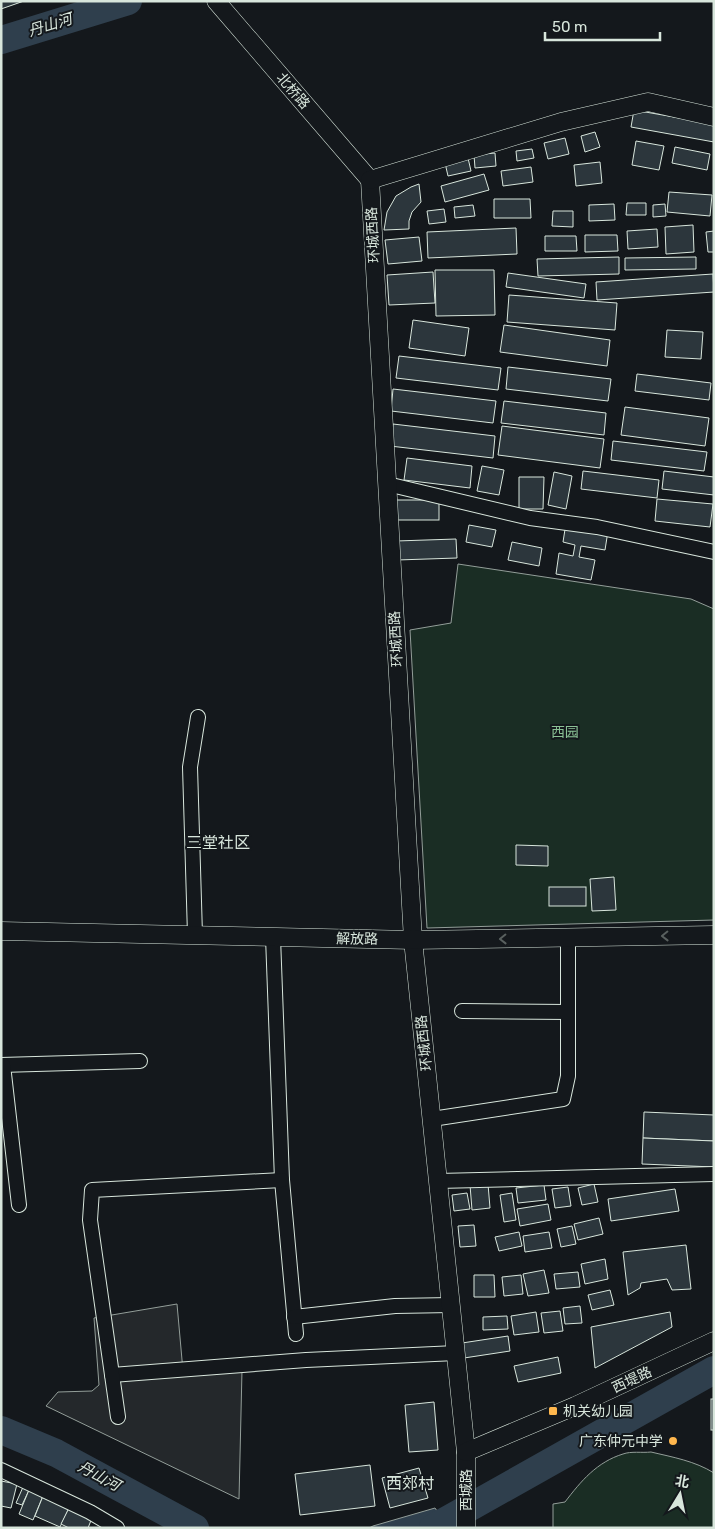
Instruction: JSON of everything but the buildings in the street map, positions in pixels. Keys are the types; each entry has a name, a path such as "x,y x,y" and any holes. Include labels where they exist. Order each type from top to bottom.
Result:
{"street":[{"name":"北桥路","path":"216,1 370,180"},
{"path":"370,180 561,122 648,102 714,117"},
{"name":"环城西路","path":"370,180 413,940 466,1452"},
{"path":"387,484 530,518 597,527 714,552"},
{"path":"195,935 190,767 198,717"},
{"name":"解放路","path":"1,931 413,940 714,935"},
{"path":"273,937 282,1180 296,1334"},
{"path":"432,1119 563,1099 568,1076 568,938"},
{"path":"462,1011 568,1012"},
{"path":"19,1204 7,1154 2,1065 140,1061"},
{"path":"438,1181 714,1174"},
{"path":"118,1417 90,1220 92,1190 282,1180"},
{"path":"294,1317 395,1306 451,1305"},
{"name":"西堤路","path":"466,1452 575,1406 714,1341"},
{"path":"112,1375 306,1360 456,1353"},
{"name":"西城路","path":"466,1452 466,1528"},
{"path":"1,1470 90,1512 117,1528"}],"green space":[{"name":"西园","path":"458,564 691,599 714,609 714,920 427,928 410,630 451,623"},
{"name":"广东仲元中学","path":"651,1452 691,1462 714,1473 714,1528 553,1528 553,1504 565,1502 597,1467 614,1457 626,1453"}],"shaded area":[{"path":"177,1304 183,1371 242,1370 239,1499 46,1406 58,1392 92,1391 99,1385 94,1318"}],"water":[{"path":"435,1508 449,1528 369,1528 373,1526"}],"waterway":[{"name":"丹山河","path":"1,40 128,1"},
{"path":"433,1528 714,1370"},
{"name":"丹山河","path":"1,1430 56,1453 195,1528"}],"place":[{"name":"机关幼儿园","path":"553,1411"},
{"name":"广东仲元中学","path":"673,1441"}],"district":[{"name":"三堂社区","path":"218,842"},
{"name":"西郊村","path":"410,1483"}]}
